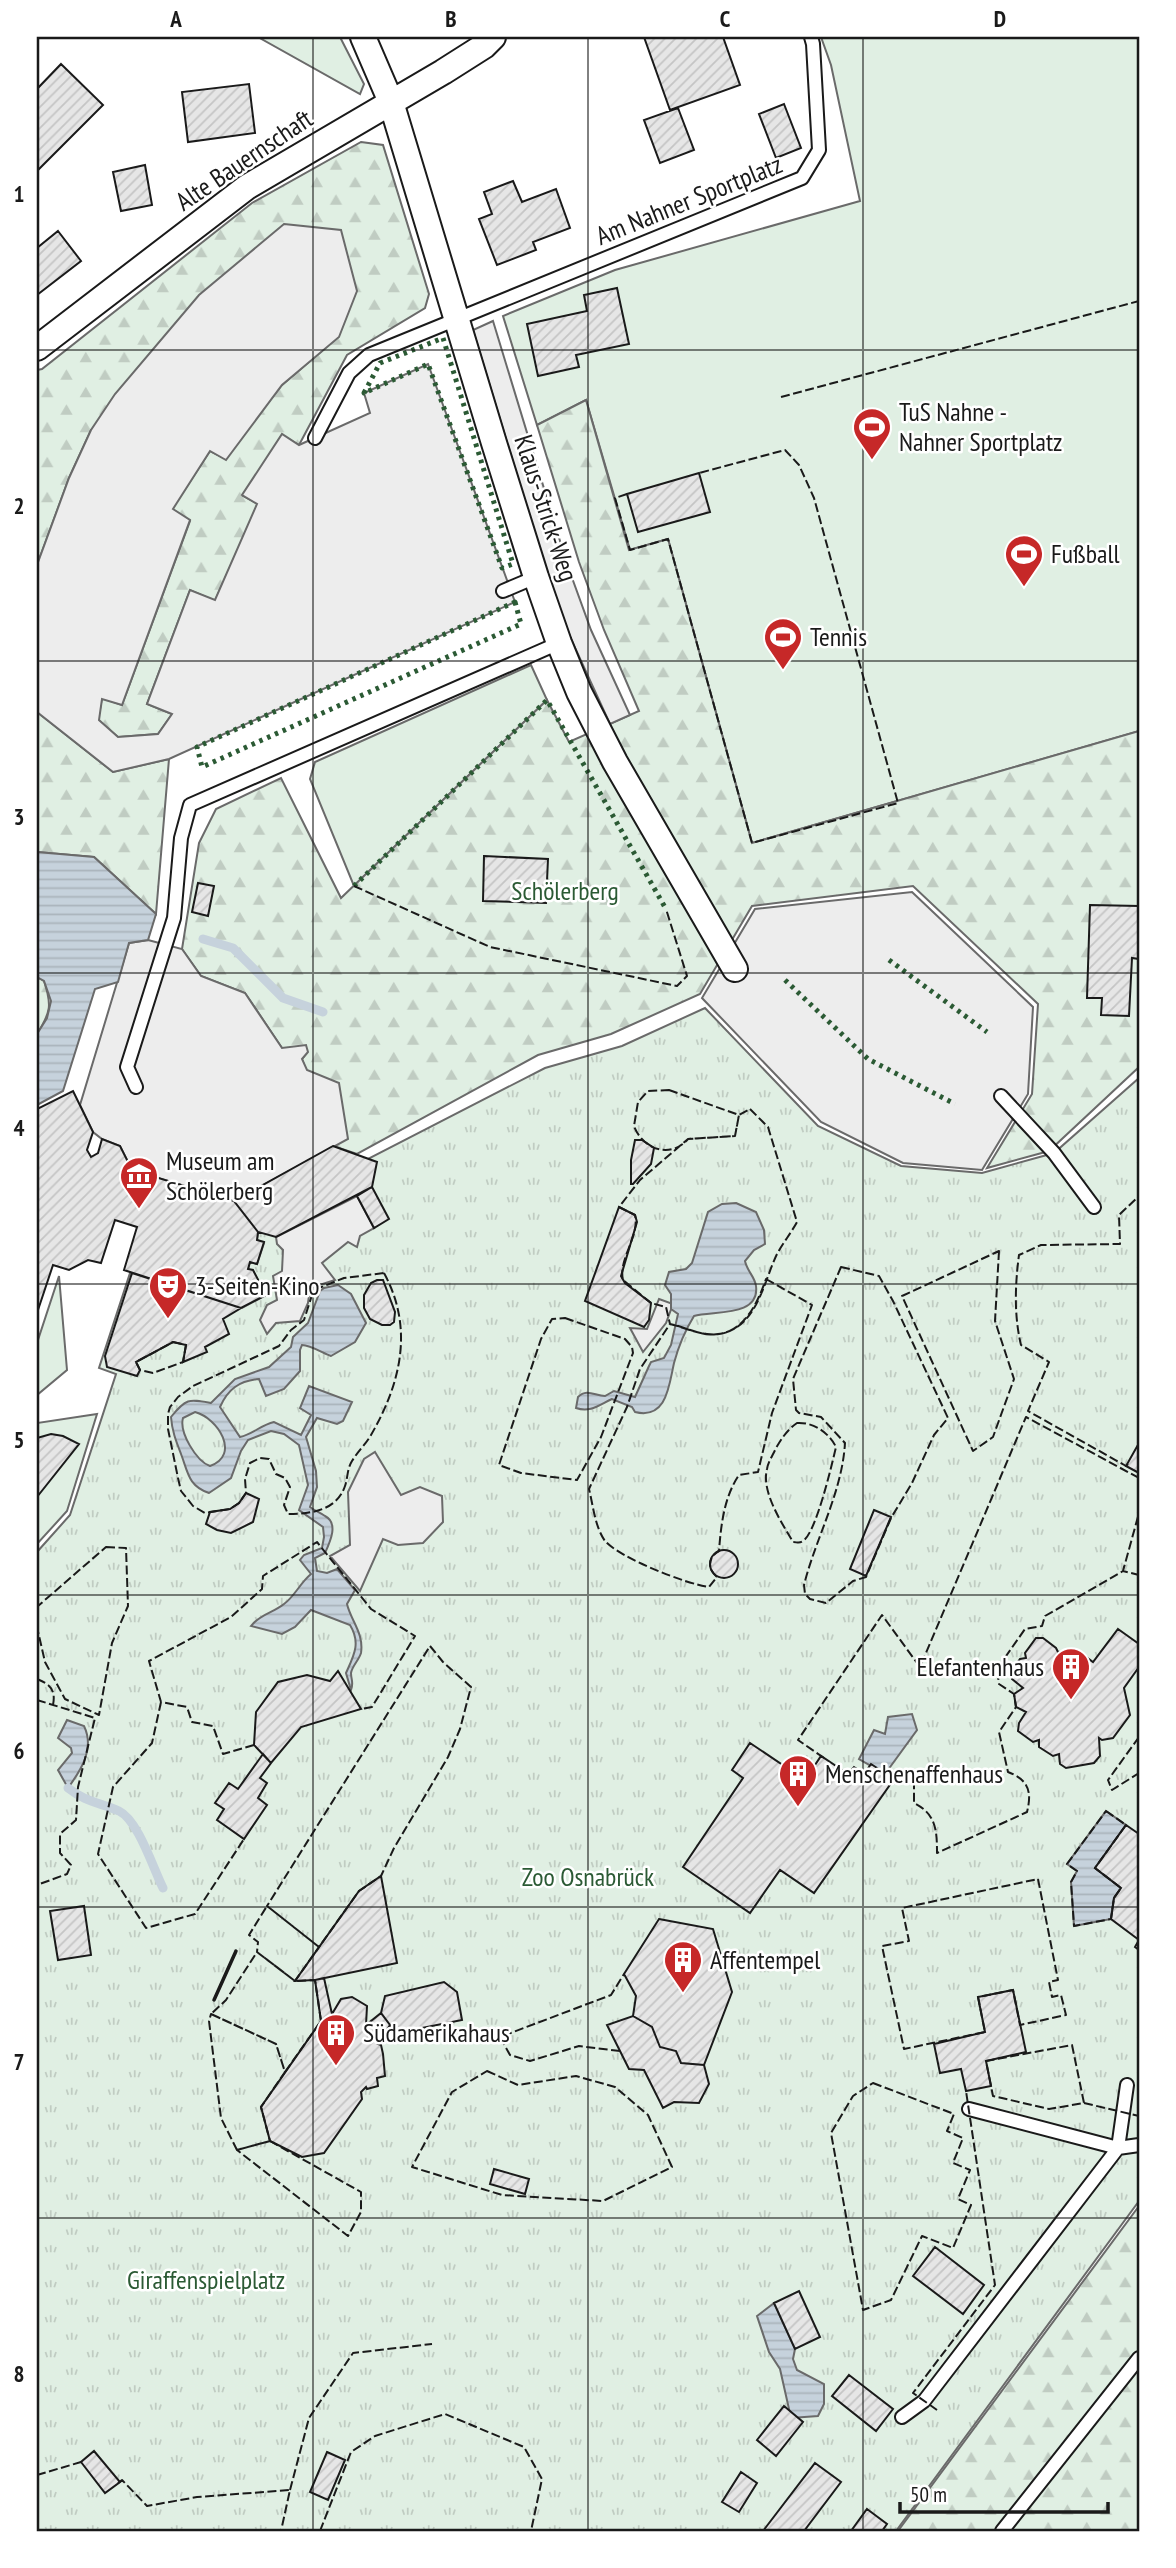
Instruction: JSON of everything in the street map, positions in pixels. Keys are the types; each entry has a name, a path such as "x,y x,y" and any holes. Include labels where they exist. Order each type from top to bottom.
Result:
{"street":[{"name":"Klaus-Strick-Weg","path":"363,37 391,102 536,577 559,643 579,692 615,762 735,969"},
{"name":"Alte Bauernschaft","path":"37,348 247,187 484,46 493,37"}],"lane":[{"name":"Am Nahner Sportplatz","path":"315,438 349,373 369,355 802,178 819,150 811,37"},
{"path":"503,591 536,577"},
{"path":"136,1087 127,1066 174,918 181,838 190,805 559,643"},
{"path":"1001,1096 1054,1153 1094,1207"},
{"path":"902,2417 924,2401 1118,2148 1127,2085"},
{"path":"969,2109 1118,2148 1139,2145"},
{"path":"1002,2531 1139,2358"}],"green space":[{"path":"258,37 340,37 364,84 360,94"},
{"name":"TuS Nahne - Nahner Sportplatz","path":"821,37 1139,37 1139,731 752,843 668,539 630,550 586,400 537,425 503,316 615,270 860,201 831,65"},
{"path":"361,142 383,145 429,294 425,308 347,355 299,445 282,435 243,496 258,504 215,601 190,590 147,704 172,714 158,734 118,737 98,720 102,698 122,705 190,521 172,509 210,451 224,458 282,385 339,336 91,430 69,478 37,565 37,370 42,369 252,203"},
{"name":"Schölerberg","path":"586,400 629,550 668,539 752,843 1139,731 1139,1067 1049,1151 987,1168 1032,1094 1038,1004 913,886 752,906 700,994 611,1034 538,1055 357,1154 333,1146 302,1059 306,1054 282,1048 245,993 201,976 182,949 199,843 216,809 281,778 341,898 547,700 569,742 639,711 604,630 579,562 537,425"},
{"path":"531,665 547,700 354,886 310,779 315,762"},
{"path":"37,712 113,772 169,759 156,914 94,857 37,852"},
{"path":"37,977 44,981 49,1003 45,1020 37,1034"},
{"name":"Zoo Osnabrück","path":"705,1008 818,1126 901,1166 982,1173 1054,1153 1139,1078 1139,2201 896,2531 37,2531 37,1552 70,1515 116,1374 99,1368 130,1273 242,1308 266,1295 253,1271 248,1269 250,1262 257,1264 264,1243 257,1240 258,1232 323,1182 545,1068 622,1046"},
{"path":"59,1276 67,1370 37,1395 37,1343"},
{"path":"97,1414 67,1511 37,1544 37,1423"},
{"path":"1139,2206 1139,2531 898,2531"}],"shaded area":[{"path":"284,224 341,230 357,291 339,337 282,385 226,460 210,451 173,509 190,520 122,705 102,699 99,720 118,737 158,734 172,714 147,704 190,590 215,600 257,504 242,495 282,434 299,445 370,413 364,393 428,364 515,602 169,759 113,772 37,712 37,565 69,478 91,430 115,394 199,295"},
{"path":"493,321 567,564 591,630 630,715 610,724 571,639 546,571 473,330"},
{"path":"37,852 94,857 156,914 148,940 129,943 118,982 95,989 63,1091 37,1105 37,1034 47,1018 51,1001 44,981 37,977"},
{"path":"912,892 1033,1007 1028,1094 982,1170 903,1163 821,1122 702,998 755,909"},
{"path":"148,940 182,949 201,976 245,993 282,1048 306,1045 308,1052 302,1059 307,1070 339,1083 348,1139 234,1201 132,1170 120,1146 93,1132 80,1105 129,943"},
{"path":"357,1196 374,1228 360,1236 357,1247 348,1242 322,1263 335,1280 310,1288 308,1303 300,1321 276,1323 267,1334 260,1320 267,1305 277,1300 273,1276 282,1271 283,1250 277,1244 276,1237"},
{"path":"736,1203 756,1212 764,1230 765,1244 754,1250 745,1261 756,1286 751,1303 733,1311 694,1316 678,1351 665,1399 654,1411 635,1412 632,1407 612,1399 590,1409 576,1408 578,1397 585,1393 605,1396 614,1391 635,1397 651,1362 664,1358 671,1345 678,1314 671,1309 671,1294 665,1285 669,1272 686,1269 692,1263 708,1212 722,1204"},
{"path":"338,1285 351,1294 366,1323 355,1342 331,1356 302,1345 300,1371 284,1389 266,1396 259,1379 246,1382 235,1387 220,1407 240,1437 274,1422 301,1435 311,1415 300,1408 309,1386 352,1402 343,1421 337,1424 317,1418 306,1437 316,1471 317,1487 310,1507 332,1523 331,1538 325,1553 315,1558 317,1571 327,1573 337,1569 355,1590 347,1604 359,1633 361,1653 351,1673 351,1690 346,1673 356,1643 350,1625 311,1610 295,1627 282,1634 251,1626 291,1597 311,1574 300,1560 304,1555 322,1548 323,1527 299,1510 308,1485 299,1445 284,1434 271,1431 248,1440 231,1478 209,1493 190,1478 174,1436 171,1417 184,1403 211,1403 235,1379 269,1367 291,1347 293,1337 308,1323 320,1291","holes":["195,1412 204,1416 218,1429 225,1446 219,1461 210,1466 194,1452 182,1424 183,1418"]},
{"path":"659,1299 673,1304 666,1323 643,1352 630,1328 647,1329"},
{"path":"375,1452 401,1495 420,1487 442,1496 443,1522 423,1543 398,1545 383,1539 360,1591 330,1556 350,1545 348,1492 364,1459"},
{"path":"912,1714 917,1730 885,1774 859,1759 874,1730 885,1734 888,1717"},
{"path":"67,1720 84,1726 88,1743 82,1767 68,1788 58,1770 72,1753 71,1748 58,1738"},
{"path":"1106,1811 1126,1825 1095,1868 1121,1888 1114,1898 1111,1919 1074,1926 1071,1882 1077,1871 1067,1864"},
{"path":"774,2303 795,2349 793,2359 797,2370 824,2384 824,2404 818,2416 791,2418 780,2369 769,2352 757,2316"}],"building":[{"path":"644,37 723,37 740,85 670,110"},
{"path":"61,64 103,105 37,171 37,89"},
{"path":"249,84 255,133 188,142 182,92"},
{"path":"784,104 801,148 776,158 759,114"},
{"path":"678,108 694,150 660,163 644,120"},
{"path":"145,165 152,205 121,211 113,172"},
{"path":"513,181 522,202 556,189 570,228 533,242 536,250 497,265 479,219 492,214 484,192"},
{"path":"58,231 81,261 37,295 37,248"},
{"path":"617,288 629,344 576,355 579,367 538,376 527,324 587,311 584,295"},
{"path":"699,473 710,512 638,532 627,494"},
{"path":"484,856 548,859 546,903 483,901"},
{"path":"198,883 214,886 208,916 192,912"},
{"path":"1090,905 1139,906 1139,959 1132,958 1129,1016 1101,1015 1102,998 1087,998"},
{"name":"Museum am Schölerberg","path":"73,1091 93,1132 87,1150 91,1157 98,1153 102,1139 120,1146 132,1170 234,1201 258,1232 257,1240 264,1242 257,1264 250,1262 248,1269 253,1270 266,1295 241,1308 124,1270 137,1227 115,1220 101,1263 88,1260 69,1270 53,1265 37,1313 37,1109"},
{"path":"635,1140 642,1140 654,1148 651,1164 631,1184 631,1160"},
{"path":"333,1146 377,1162 372,1187 276,1237 258,1232 234,1201"},
{"path":"372,1187 389,1219 374,1228 357,1196"},
{"path":"619,1207 635,1215 637,1222 621,1276 625,1283 651,1303 649,1320 644,1327 585,1301"},
{"path":"132,1273 241,1308 223,1319 229,1334 205,1347 207,1352 183,1362 186,1345 173,1342 136,1362 140,1370 137,1376 107,1367 105,1356"},
{"path":"383,1280 395,1312 394,1322 390,1325 382,1325 370,1319 364,1308 364,1295 371,1283"},
{"path":"51,1434 63,1436 79,1444 37,1497 37,1438"},
{"path":"1139,1443 1139,1473 1126,1466"},
{"path":"246,1493 259,1499 253,1522 231,1533 206,1524 210,1512 230,1509 239,1503"},
{"path":"874,1510 891,1517 866,1576 850,1569"},
{"path":"724,1550 734,1554 738,1564 734,1574 724,1578 714,1574 710,1564 714,1554"},
{"name":"Elefantenhaus","path":"1118,1629 1139,1644 1139,1667 1124,1688 1130,1715 1113,1738 1099,1738 1100,1756 1094,1763 1066,1768 1060,1764 1059,1754 1053,1756 1039,1747 1039,1740 1033,1742 1018,1731 1019,1723 1026,1712 1016,1707 1014,1694 1023,1688 1012,1679 1011,1672 1020,1659 1026,1658 1025,1653 1036,1638 1043,1638 1072,1661 1078,1651 1093,1662"},
{"path":"338,1671 361,1709 301,1727 271,1763 254,1745 256,1712 278,1682 307,1675 330,1681"},
{"name":"Menschenaffenhaus","path":"750,1743 805,1780 821,1756 848,1774 854,1767 864,1774 871,1764 894,1779 814,1893 780,1870 750,1913 683,1867 743,1778 732,1770"},
{"path":"263,1754 271,1763 260,1778 267,1783 258,1798 267,1805 244,1839 217,1820 224,1809 215,1803 229,1783 238,1789"},
{"path":"1126,1825 1139,1834 1139,1940 1111,1919 1114,1898 1121,1888 1095,1868"},
{"path":"381,1876 397,1963 315,1980 295,1981 359,1891"},
{"path":"84,1906 91,1955 58,1960 50,1911"},
{"name":"Affentempel","path":"659,1919 713,1929 732,1992 704,2065 681,2063 676,2051 660,2047 652,2027 633,2016 636,1996 624,1974"},
{"name":"Südamerikahaus","path":"324,1978 332,2014 341,1999 352,1997 367,2006 366,2025 381,2013 390,2025 378,2044 381,2045 383,2054 385,2076 377,2078 378,2086 366,2087 361,2092 362,2099 324,2153 302,2157 270,2141 261,2107 321,2021 315,1980"},
{"path":"444,1982 457,1992 462,2020 402,2032 393,2029 381,2013 385,1996"},
{"path":"1013,1990 1026,2052 986,2061 991,2086 966,2091 961,2069 940,2073 934,2044 985,2032 978,1997"},
{"path":"633,2016 652,2027 660,2047 676,2051 681,2063 704,2065 709,2084 699,2103 674,2102 663,2108 644,2070 629,2069 607,2025"},
{"path":"494,2169 529,2179 525,2194 490,2184"},
{"path":"935,2247 984,2285 963,2314 913,2276"},
{"path":"799,2291 820,2337 795,2349 774,2303"},
{"path":"849,2375 893,2409 876,2431 832,2396"},
{"path":"784,2406 803,2422 776,2456 757,2440"},
{"path":"94,2451 120,2482 105,2493 81,2462"},
{"path":"327,2452 345,2460 328,2500 310,2492"},
{"path":"815,2463 841,2482 804,2531 763,2531"},
{"path":"741,2472 757,2483 739,2512 722,2502"},
{"path":"867,2509 887,2524 882,2531 851,2531"}],"waterway":[{"path":"203,939 233,948 283,998 323,1012"},
{"path":"68,1788 81,1797 126,1816 139,1834 163,1888"}],"hedge":[{"path":"443,338 513,564 502,568 428,364 364,393 380,363 443,338"},
{"path":"515,602 521,624 202,767 197,747 515,602"},
{"path":"354,886 547,700 666,909"},
{"path":"889,960 987,1032"},
{"path":"785,980 868,1059 955,1104"}],"fence":[{"path":"781,397 1139,301"},
{"path":"627,494 615,498 630,550 668,539 752,843 898,803 814,498 799,465 785,450 699,473"},
{"path":"354,886 490,947 677,986 687,976 666,909"},
{"path":"669,1090 739,1115 735,1136 688,1139 674,1149 666,1150 651,1146 638,1134 634,1126 638,1102 648,1091 669,1090"},
{"path":"750,1109 768,1127 797,1222 777,1254 750,1314 731,1330 712,1335 700,1333 670,1324 666,1307 651,1303 623,1280 623,1264 636,1223 635,1215 619,1207 640,1180 688,1139 735,1136 739,1115 750,1109"},
{"path":"1128,1464 1126,1466 1028,1411 1049,1362 1021,1345 1016,1289 1019,1255 1041,1245 1120,1244 1119,1215 1139,1196"},
{"path":"999,1251 995,1321 1014,1379 993,1437 973,1451 902,1296 999,1251"},
{"path":"841,1267 879,1276 948,1418 934,1435 912,1483 891,1518 866,1577 853,1581 826,1603 810,1599 805,1594 804,1585 839,1480 845,1443 821,1417 796,1410 793,1379 841,1267"},
{"path":"384,1273 399,1314 400,1355 390,1395 369,1438 350,1464 341,1494 323,1509 288,1514 284,1505 290,1487 285,1478 276,1474 269,1459 260,1458 250,1463 245,1479 246,1493 239,1503 230,1509 205,1513 193,1506 181,1491 168,1429 170,1407 178,1397 193,1386 279,1346 291,1330 304,1320 312,1295 319,1288 344,1278 384,1273"},
{"path":"766,1279 812,1305 772,1413 758,1472 739,1475 730,1493 722,1521 719,1551 710,1563 717,1577 709,1587 654,1569 613,1548 605,1541 599,1529 589,1489 627,1407 640,1369 670,1324 707,1334 729,1331 746,1318 766,1279"},
{"path":"565,1318 625,1339 632,1347 633,1353 601,1437 577,1480 521,1473 499,1465 541,1339 552,1319 565,1318"},
{"path":"173,1342 186,1345 183,1362 153,1373 140,1370 136,1362 173,1342"},
{"path":"824,1758 798,1740 882,1615 920,1667 1026,1417 1139,1478"},
{"path":"797,1423 820,1429 836,1447 813,1525 808,1535 799,1543 793,1542 778,1517 766,1478 768,1464 776,1448 790,1428 797,1423"},
{"path":"891,1778 904,1774 914,1783 914,1803 927,1812 934,1824 937,1853 1027,1812 1029,1793 1025,1783 1008,1772 999,1732 1016,1707 1014,1694 999,1684 997,1669 1025,1629 1042,1626 1045,1616 1123,1571 1139,1513"},
{"path":"254,1745 223,1754 213,1726 192,1722 187,1707 161,1702 149,1661 231,1617 262,1589 263,1576 317,1542 371,1609 415,1636 372,1707 361,1709"},
{"path":"106,1547 126,1548 128,1606 112,1643 99,1715 65,1699 45,1662 37,1627 38,1606 106,1547"},
{"path":"1124,1567 1123,1571 1139,1575"},
{"path":"430,1646 443,1662 471,1687 460,1729 448,1757 394,1848 381,1876 359,1891 319,1947 267,1906 430,1646"},
{"path":"37,1679 51,1688 54,1700 53,1705 50,1704"},
{"path":"37,1700 95,1718 78,1787 76,1820 60,1834 60,1853 71,1865 67,1874 37,1885"},
{"path":"161,1702 152,1743 113,1787 98,1854 146,1928 195,1914 244,1839"},
{"path":"1139,1737 1108,1780 1112,1790 1139,1773"},
{"path":"1106,1811 1126,1825 1095,1868 1121,1888 1114,1898 1111,1919 1074,1926 1071,1882 1077,1871 1067,1864 1106,1811"},
{"path":"1038,1879 1058,1980 1049,1982 1052,1997 1061,1995 1066,2015 1020,2025 1013,1990 978,1997 985,2032 904,2049 882,1946 909,1941 902,1908 1038,1879"},
{"path":"267,1906 319,1947 295,1981 257,1952 258,1942 249,1935 267,1906"},
{"path":"257,1952 295,1981 315,1980 321,2021 285,2072 276,2044 211,2014 226,2000 257,1952"},
{"path":"620,2051 579,2046 530,2061 510,2055 500,2037 611,1995 624,1974"},
{"path":"211,2014 276,2044 285,2072 261,2107 270,2141 237,2150 221,2118 209,2021 211,2014"},
{"path":"1072,2045 1084,2103 1049,2109 993,2096 986,2061 1072,2045"},
{"path":"487,2071 518,2085 576,2076 615,2087 648,2115 672,2167 603,2201 502,2195 412,2167 452,2092 487,2071"},
{"path":"873,2083 954,2114 947,2131 963,2138 953,2163 970,2170 958,2199 971,2205 953,2248 922,2236 891,2300 863,2310 831,2133 853,2096 873,2083"},
{"path":"937,2410 913,2393 995,2285 966,2091"},
{"path":"1084,2103 1139,2116"},
{"path":"270,2141 361,2192 361,2212 348,2236 237,2150 270,2141"},
{"path":"290,2490 309,2418 353,2353 432,2344"},
{"path":"320,2531 351,2452 375,2436 445,2414 524,2447 542,2479 531,2531"},
{"path":"37,2475 81,2462 83,2465"},
{"path":"118,2483 122,2480 147,2506 197,2497 290,2490 281,2531"}],"wall":[{"path":"214,2000 236,1951"}],"place":[{"name":"TuS Nahne - Nahner Sportplatz","path":"872,461"},
{"name":"Fußball","path":"1024,588"},
{"name":"Tennis","path":"783,671"},
{"name":"Museum am Schölerberg","path":"139,1210"},
{"name":"3-Seiten-Kino","path":"168,1320"},
{"name":"Elefantenhaus","path":"1071,1701"},
{"name":"Menschenaffenhaus","path":"798,1808"},
{"name":"Affentempel","path":"683,1994"},
{"name":"Südamerikahaus","path":"336,2067"}],"park label":[{"name":"Giraffenspielplatz","path":"206,2280"}]}
